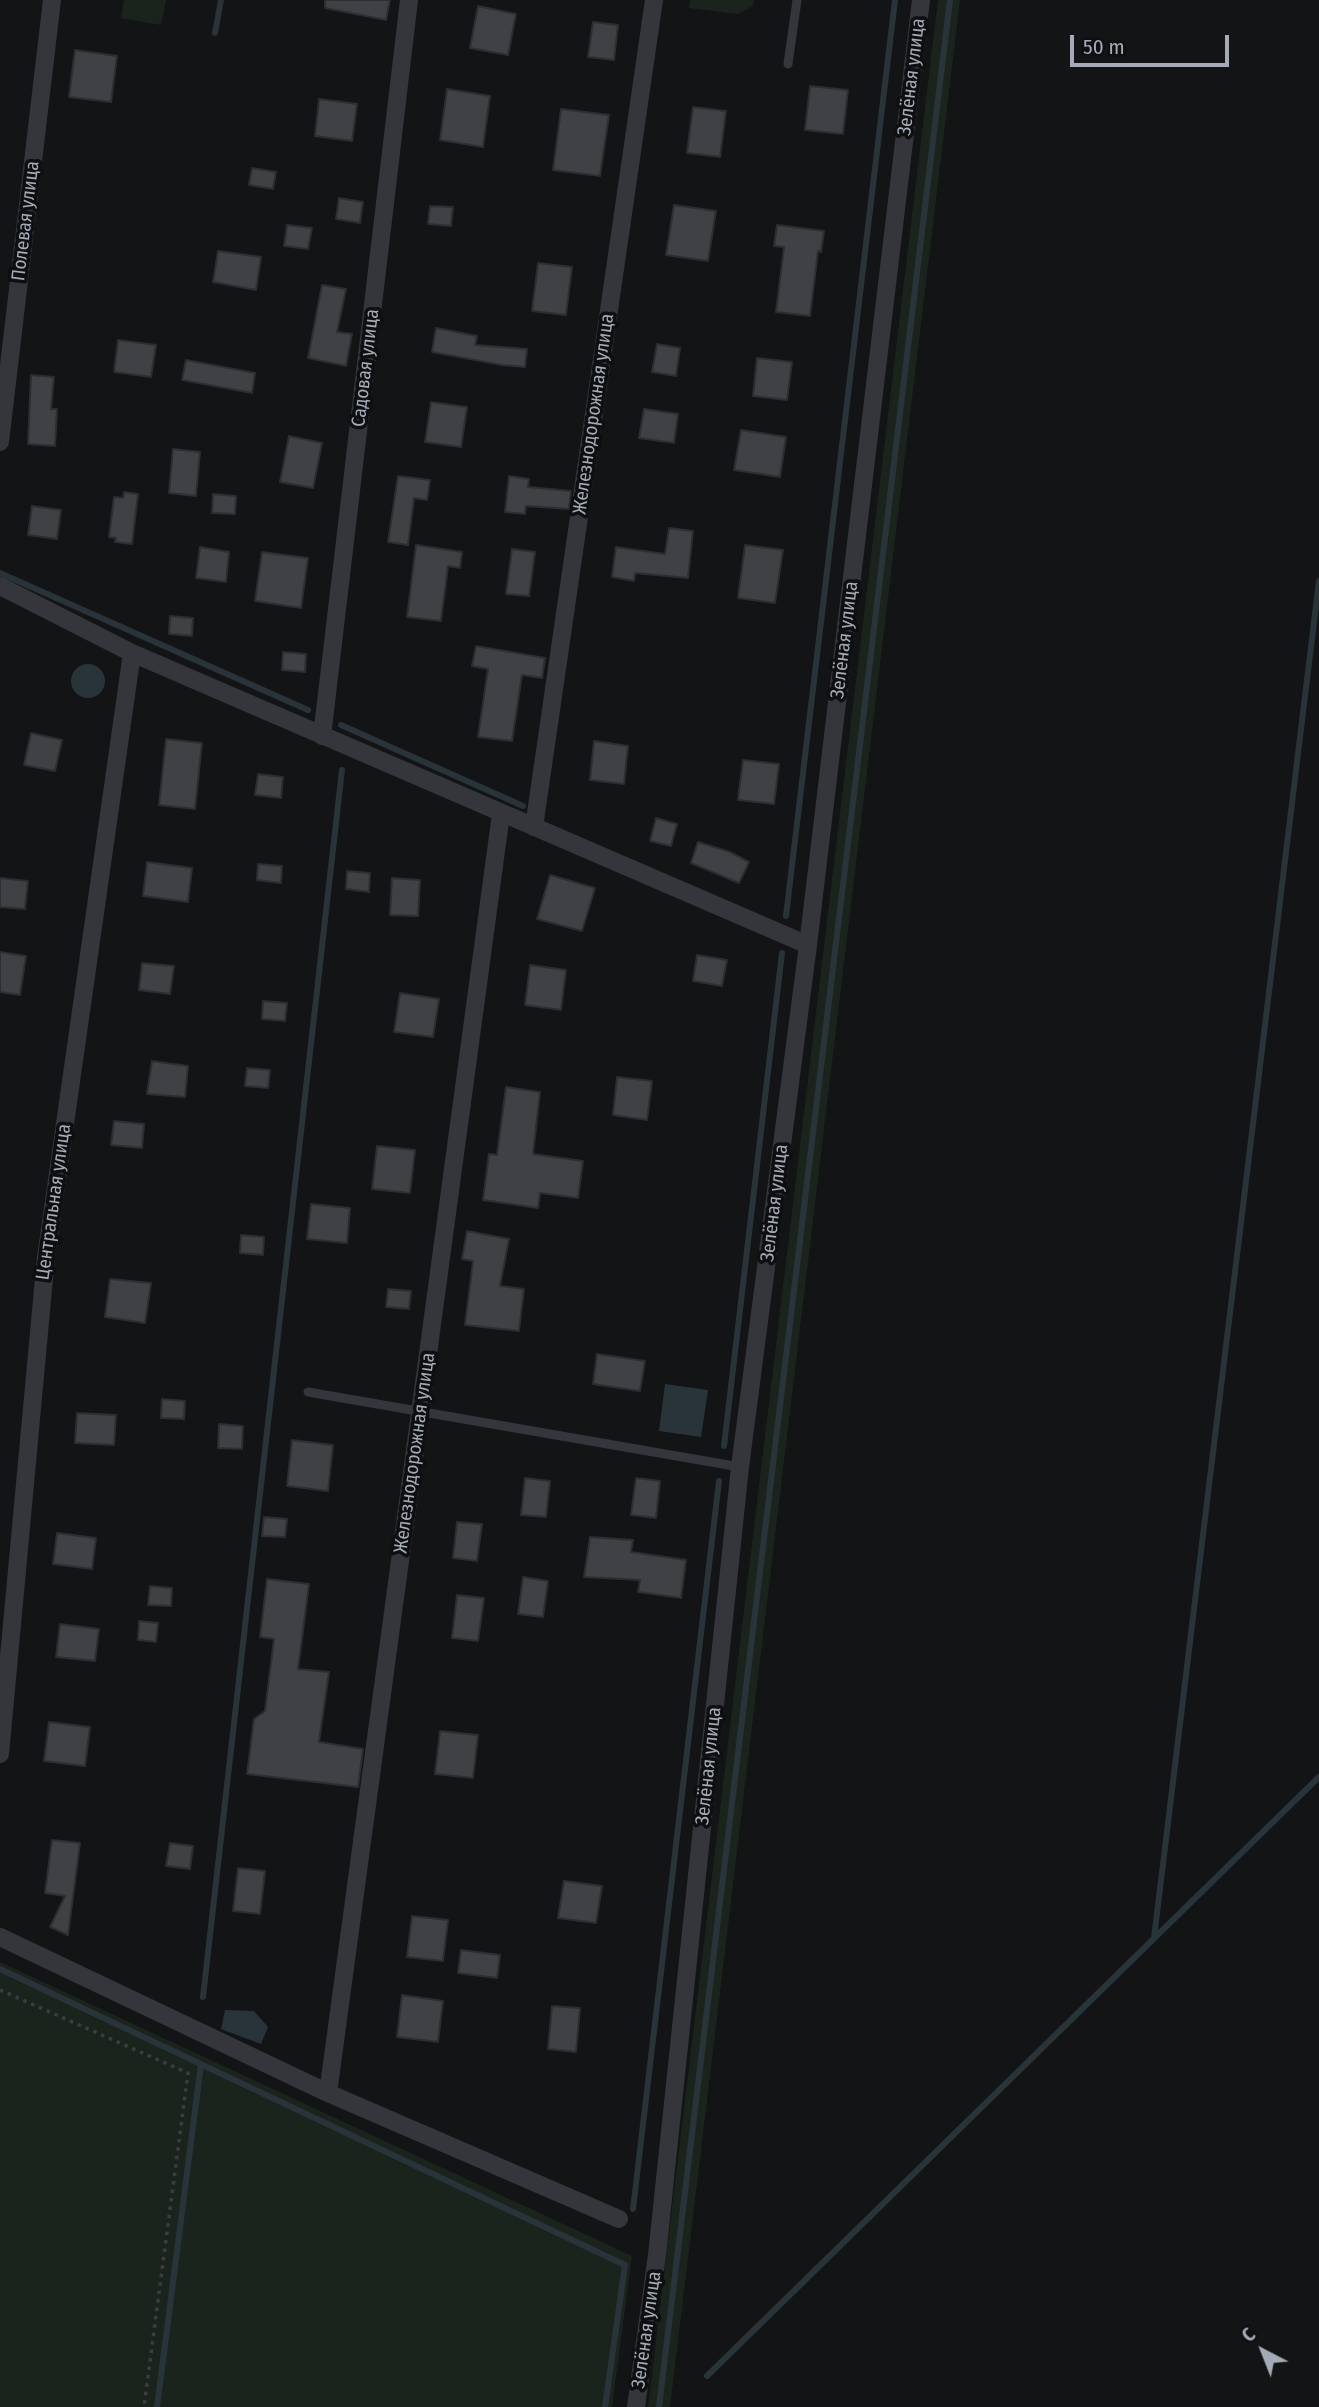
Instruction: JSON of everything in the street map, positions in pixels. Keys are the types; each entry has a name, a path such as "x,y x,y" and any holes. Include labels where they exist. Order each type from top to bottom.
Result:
{"street":[{"name":"Полевая улица","path":"0,442 52,0"},
{"name":"Садовая улица","path":"322,736 410,0"},
{"name":"Железнодорожная улица","path":"534,827 654,0"},
{"name":"Зелёная улица","path":"636,2407 657,2255 740,1467 808,945 921,0"},
{"path":"0,586 132,653 808,945"},
{"name":"Центральная улица","path":"0,1754 46,1257 132,653"},
{"name":"Железнодорожная улица","path":"328,2093 501,814"},
{"path":"0,1937 328,2093 619,2220"}],"lane":[{"path":"788,64 797,0"},
{"path":"308,1392 740,1467"}],"path":[{"path":"0,1990 188,2073 144,2407"}],"shaded area":[{"path":"124,0 166,0 161,25 121,18"},
{"path":"690,0 754,0 753,6 737,14 689,8"},
{"path":"938,0 960,0 670,2407 648,2407"},
{"path":"88,664 100,669 105,681 100,693 88,698 76,693 71,681 76,669"},
{"path":"665,1384 708,1390 701,1437 659,1431"},
{"path":"0,1962 632,2256 612,2407 0,2407"},
{"path":"225,2010 254,2011 268,2027 261,2044 221,2029"}],"building":[{"path":"325,0 390,0 386,20 325,8"},
{"path":"478,6 516,14 508,55 470,48"},
{"path":"593,22 618,25 614,60 588,57"},
{"path":"75,50 117,56 111,102 69,97"},
{"path":"810,86 848,90 843,134 805,130"},
{"path":"447,89 490,96 483,147 440,140"},
{"path":"319,99 357,104 352,141 315,136"},
{"path":"693,107 726,111 720,157 687,153"},
{"path":"561,109 609,115 600,176 553,170"},
{"path":"252,168 276,172 273,189 249,185"},
{"path":"339,198 363,202 360,223 336,219"},
{"path":"674,205 716,211 708,261 666,255"},
{"path":"430,206 453,207 451,226 428,224"},
{"path":"287,225 312,228 308,249 284,246"},
{"path":"777,225 824,231 821,252 818,251 810,316 776,312 784,247 774,246"},
{"path":"218,251 261,257 256,290 213,282"},
{"path":"538,263 572,267 566,315 532,311"},
{"path":"322,285 346,289 337,332 352,334 346,366 308,358"},
{"path":"436,328 477,336 475,345 527,349 525,367 432,352"},
{"path":"118,340 156,345 151,377 114,372"},
{"path":"657,344 680,348 676,376 652,372"},
{"path":"757,358 792,362 787,400 753,396"},
{"path":"186,360 255,373 252,393 182,380"},
{"path":"31,375 54,377 51,409 57,409 55,446 28,444"},
{"path":"431,402 467,407 461,447 425,442"},
{"path":"644,409 678,414 674,443 639,438"},
{"path":"741,430 786,437 780,477 734,470"},
{"path":"289,436 322,443 313,488 280,482"},
{"path":"173,449 200,452 196,496 169,493"},
{"path":"398,476 430,480 427,500 414,498 408,545 388,542"},
{"path":"509,476 529,479 528,487 571,491 569,509 526,506 525,514 505,512"},
{"path":"124,492 138,494 132,544 115,542 116,538 109,537 114,497 123,498"},
{"path":"213,494 236,496 235,514 212,513"},
{"path":"32,506 61,510 57,539 28,535"},
{"path":"669,528 693,531 688,578 635,573 634,581 612,577 616,547 665,554"},
{"path":"416,545 462,552 460,568 448,566 441,621 407,617"},
{"path":"745,545 783,550 775,603 738,598"},
{"path":"200,547 229,552 226,582 196,578"},
{"path":"512,549 535,552 529,596 506,594"},
{"path":"262,552 308,558 301,608 255,601"},
{"path":"170,616 193,618 192,636 169,634"},
{"path":"476,646 545,658 542,678 522,675 512,741 478,737 488,669 472,666"},
{"path":"283,652 306,654 305,672 282,670"},
{"path":"31,733 62,740 55,771 24,765"},
{"path":"166,739 202,743 195,809 159,805"},
{"path":"594,741 628,746 624,784 590,780"},
{"path":"743,760 779,764 774,804 738,800"},
{"path":"258,774 283,777 281,798 255,795"},
{"path":"656,818 677,824 671,846 650,841"},
{"path":"698,842 730,852 749,862 739,883 691,863"},
{"path":"147,862 192,868 188,902 143,896"},
{"path":"258,864 282,866 281,883 257,880"},
{"path":"347,871 370,873 369,892 346,889"},
{"path":"550,875 595,888 582,931 537,919"},
{"path":"0,878 28,881 25,909 0,907"},
{"path":"392,878 420,880 418,916 390,915"},
{"path":"0,952 26,956 20,995 0,992"},
{"path":"697,955 727,960 722,986 693,981"},
{"path":"142,963 174,966 170,994 139,990"},
{"path":"530,965 566,970 561,1010 525,1005"},
{"path":"400,993 439,999 433,1037 394,1032"},
{"path":"263,1001 287,1003 285,1021 262,1019"},
{"path":"152,1061 188,1066 185,1097 147,1094"},
{"path":"247,1068 270,1070 268,1088 245,1086"},
{"path":"617,1077 652,1081 647,1120 613,1115"},
{"path":"506,1087 540,1092 533,1154 583,1161 578,1198 540,1193 538,1208 483,1200 489,1154 497,1155"},
{"path":"114,1121 144,1124 142,1148 111,1145"},
{"path":"377,1146 415,1150 410,1193 372,1189"},
{"path":"311,1204 350,1208 347,1243 307,1239"},
{"path":"467,1231 509,1239 500,1286 524,1289 519,1331 465,1325 473,1261 462,1259"},
{"path":"241,1235 264,1237 263,1255 240,1253"},
{"path":"110,1279 151,1283 145,1323 105,1317"},
{"path":"388,1289 411,1291 409,1309 386,1307"},
{"path":"597,1354 645,1361 640,1391 593,1384"},
{"path":"162,1399 185,1401 184,1419 161,1418"},
{"path":"77,1413 116,1415 114,1445 75,1443"},
{"path":"219,1424 243,1426 242,1449 218,1448"},
{"path":"292,1440 333,1445 328,1491 287,1486"},
{"path":"525,1478 550,1481 546,1517 521,1515"},
{"path":"636,1478 660,1481 656,1518 631,1515"},
{"path":"264,1517 287,1519 285,1537 262,1536"},
{"path":"457,1522 482,1524 477,1561 453,1558"},
{"path":"57,1533 96,1538 92,1569 53,1564"},
{"path":"590,1537 633,1540 631,1552 686,1560 681,1598 638,1592 640,1580 584,1577"},
{"path":"523,1577 548,1581 543,1617 518,1614"},
{"path":"267,1579 309,1584 298,1669 329,1672 319,1742 363,1749 358,1787 247,1774 254,1719 265,1711 274,1639 260,1637"},
{"path":"150,1586 172,1588 171,1606 148,1605"},
{"path":"457,1595 484,1598 478,1641 452,1638"},
{"path":"139,1621 158,1623 156,1642 138,1640"},
{"path":"60,1624 99,1629 95,1661 56,1657"},
{"path":"49,1722 90,1727 85,1766 44,1761"},
{"path":"440,1731 478,1735 473,1778 435,1774"},
{"path":"52,1840 80,1843 68,1935 50,1927 65,1896 45,1893"},
{"path":"170,1843 193,1846 190,1869 166,1866"},
{"path":"238,1868 265,1871 260,1914 233,1911"},
{"path":"564,1881 602,1886 596,1923 558,1918"},
{"path":"412,1916 448,1920 443,1961 407,1957"},
{"path":"461,1950 500,1955 497,1978 458,1973"},
{"path":"402,1995 443,2001 438,2042 397,2037"},
{"path":"552,2006 580,2008 576,2052 548,2049"}],"waterway":[{"path":"215,33 221,0"},
{"path":"786,916 895,0"},
{"path":"659,2407 950,0"},
{"path":"0,573 308,710"},
{"path":"1154,1938 1319,581"},
{"path":"341,725 523,806"},
{"path":"203,1997 342,770"},
{"path":"724,1446 782,953"},
{"path":"633,2209 719,1481"},
{"path":"707,2376 1319,1777"},
{"path":"0,1969 625,2265 605,2407"},
{"path":"157,2407 201,2064"}]}
